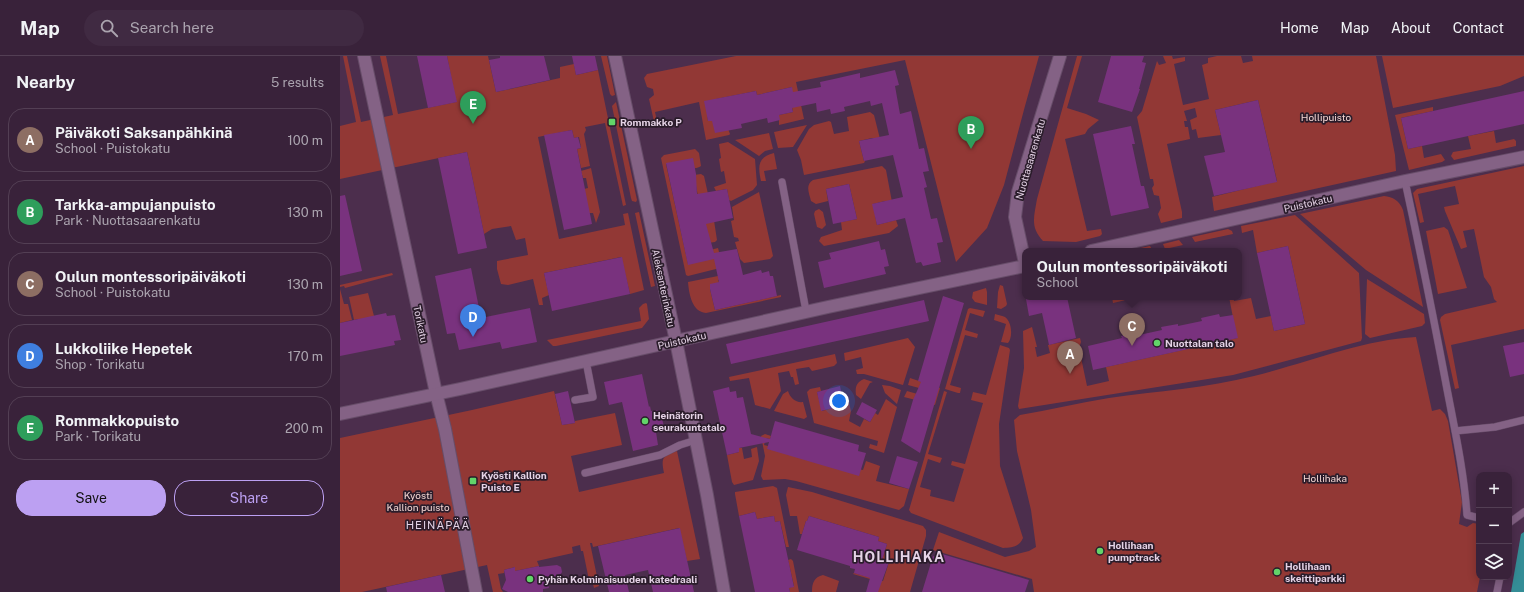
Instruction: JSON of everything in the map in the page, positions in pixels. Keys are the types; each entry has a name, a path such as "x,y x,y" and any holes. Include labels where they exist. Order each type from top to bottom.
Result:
{"street":[{"name":"Torikatu","path":"364,56 445,429 476,592"},
{"name":"Aleksanterinkatu","path":"615,56 676,341 724,592"},
{"name":"Nuottasaarenkatu","path":"1022,250 1015,217 1018,192 1060,56"},
{"name":"Puistokatu","path":"1104,248 1405,181 1524,157"},
{"name":"Puistokatu","path":"340,414 460,389 806,311 1022,265"}],"lane":[{"path":"1405,181 1434,317 1455,431 1465,491 1467,515 1476,517"},
{"path":"782,182 806,311"},
{"path":"575,400 593,397 586,361"},
{"path":"1455,431 1494,427 1524,420"},
{"path":"585,473 660,454 696,440"},
{"path":"1512,521 1524,512"},
{"path":"1497,592 1499,580"}],"green space":[{"path":"343,56 347,56 361,122 393,115 380,56 386,56 398,114 456,102 447,56 488,56 496,92 560,78 560,67 574,64 576,75 598,70 626,205 623,206 605,123 585,127 586,130 584,134 590,166 581,168 577,149 581,148 579,137 574,138 572,130 538,137 559,239 625,225 623,214 628,213 644,290 630,294 621,257 544,273 549,295 542,298 543,305 539,305 533,279 508,285 501,284 497,269 497,261 528,255 525,238 516,240 511,226 492,229 484,234 467,152 340,179 340,126 356,122"},
{"path":"601,56 607,56 615,95 612,96 610,94"},
{"path":"736,56 1039,56 1004,185 987,228 956,262 905,60 796,82 804,119 779,125 779,115 793,112 791,103 792,87 757,95 756,91 716,99 707,114 708,121 727,126 729,135 706,140 699,102 655,112 658,126 655,126 649,99 654,95 653,89 647,87 644,78 647,74"},
{"path":"1077,56 1082,56 1067,108 1099,120 1088,129 1085,134 1065,139 1087,231 1101,229 1102,234 1100,236 1076,242 1043,241 1036,231 1034,222 1037,199"},
{"name":"Hollipuisto","path":"1163,56 1172,56 1173,59 1185,57 1185,61 1174,64 1183,105 1209,99 1202,65 1208,63 1208,58 1217,56 1241,56 1243,63 1253,61 1252,56 1376,56 1395,155 1396,171 1214,211 1212,197 1277,181 1258,100 1215,110 1221,135 1198,138 1196,129 1192,130 1190,120 1197,117 1195,108 1184,111 1187,121 1184,121 1185,127 1188,127 1190,139 1167,144 1182,218 1161,223 1158,214 1161,208 1159,196 1154,195 1152,188 1154,185 1153,179 1150,179 1137,117 1142,111 1157,61 1159,65 1166,63"},
{"path":"1382,56 1524,56 1524,76 1500,86 1393,108"},
{"path":"616,102 637,200 636,202 632,201 631,198 612,106"},
{"path":"1433,107 1433,111 1401,118 1408,149 1422,146 1424,158 1441,154 1445,160 1409,170 1395,115"},
{"path":"870,112 874,115 880,139 872,138 859,141 865,161 864,163 804,175 797,150 809,129 814,125 829,121 831,122 834,134 849,131 847,117"},
{"path":"807,125 793,147 778,148 774,132"},
{"path":"1494,131 1496,143 1514,139 1516,141 1516,146 1454,160 1451,156 1453,152 1471,149 1468,136"},
{"path":"769,133 773,149 765,151 759,156 735,140"},
{"path":"728,142 755,159 757,185 753,190 731,201 729,200 727,189 716,191 714,187 726,183 724,171 721,172 719,144"},
{"path":"695,149 699,153 701,166 698,168 666,164 688,264 710,250 718,248 722,264 716,269 688,276 686,275 661,158 664,155"},
{"path":"774,153 777,169 764,171 766,181 761,181 759,171 760,163 764,157"},
{"path":"882,166 886,170 892,202 885,201 873,204 877,225 896,220 898,226 889,233 824,246 819,241 821,237 842,230 841,222 857,219 849,184 826,189 828,201 816,204 811,201 808,189 809,184 813,180"},
{"path":"1524,166 1524,329 1451,345 1459,388 1455,389 1440,320 1441,317 1445,314 1497,302 1494,299 1491,287 1484,277 1474,229 1463,231 1467,247 1461,249 1445,211 1444,207 1459,204 1455,186 1418,194 1424,222 1420,223 1413,193 1417,189"},
{"path":"591,168 600,212 596,223 593,213 589,213 584,189 588,188 586,178 583,178 581,171"},
{"path":"701,174 704,176 710,203 700,207 694,175"},
{"path":"759,192 773,256 770,259 744,263 740,259 735,242 739,241 738,238 734,237 731,221 734,220 732,207"},
{"path":"1384,196 1395,200 1400,204 1403,210 1423,307 1366,270 1300,214"},
{"path":"819,209 823,212 826,225 822,229 817,227 814,214 815,211"},
{"path":"639,212 655,286 651,287 635,213"},
{"path":"702,213 713,214 717,240 715,242 708,243"},
{"path":"1295,215 1359,273 1361,341 1233,375 1019,409 1018,406 1024,368 1023,331 1032,327 1037,347 1035,347 1037,357 1050,353 1048,345 1080,338 1081,342 1079,348 1087,386 1109,381 1106,367 1237,338 1230,300 1234,301 1251,298 1256,319 1271,316 1274,331 1305,324 1288,246 1257,253 1253,230 1242,233 1241,226"},
{"path":"1444,227 1448,230 1467,288 1438,294 1426,231"},
{"path":"1228,229 1232,231 1233,234 1195,242 1192,237"},
{"path":"1179,240 1183,245 1165,248 1163,244"},
{"path":"1150,246 1151,248 1140,248"},
{"path":"392,273 393,275 345,288 344,286 340,287 340,285"},
{"path":"718,276 721,279 718,280 719,282 710,289 715,310 781,295 781,297 706,313 701,312 692,302 688,282"},
{"path":"1367,279 1424,314 1425,323 1422,326 1370,338 1365,334"},
{"path":"1000,285 1003,286 1007,304 1001,309 997,308"},
{"path":"986,288 987,305 975,302 972,298 973,292"},
{"path":"340,289 344,304 348,304 352,320 340,323"},
{"path":"368,293 374,316 359,322 358,319 354,320 349,297"},
{"path":"1112,300 1126,300 1113,303"},
{"path":"646,303 649,319 642,328 556,346 553,346 547,340 641,321 639,308"},
{"path":"970,308 985,311 983,317 970,313 965,330 978,334 977,338 965,335 950,385 961,388 960,393 958,393 945,389 968,309"},
{"path":"995,314 1005,317 1009,322 1011,337 1008,343 1001,342 1006,324 994,320"},
{"name":"Hollihaka","path":"1416,337 1432,411 1440,409 1445,414 1448,421 1462,502 1459,524 1467,527 1473,523 1476,524 1476,580 1479,580 1477,592 1034,592 1032,579 933,550 939,532 1005,557 1029,551 1036,547 1031,510 1017,451 1014,420 1020,415 1109,398 1236,380 1274,371 1355,347 1395,339"},
{"path":"908,338 915,347 903,385 864,374 857,374 856,370 863,368 861,357 845,361 844,353"},
{"path":"1000,345 1009,348 1010,350 999,424 1000,466 1023,538 1017,545 1006,548 911,513 909,510 944,391 947,392 928,454 942,458 940,463 928,459 920,487 931,490 930,496 954,502 964,469 951,465 952,461 965,464 983,403 971,400 973,392 986,395"},
{"path":"835,354 837,363 834,366 812,371 809,367 796,369 799,384 795,385 793,377 791,377 789,371 778,373 781,391 770,409 755,405 749,378 730,381 729,377"},
{"path":"910,378 940,388 935,405 904,397 907,391 928,397 930,391 908,385"},
{"path":"864,379 873,382 870,383 861,399 856,395 856,388 859,382"},
{"path":"882,385 901,390 897,404 885,393"},
{"path":"820,387 821,391 817,392 822,411 849,403 851,411 849,421 860,427 864,419 870,422 875,413 878,415 886,399 897,407 884,453 869,448 870,444 877,446 878,441 814,423 807,392 810,389"},
{"name":"Kyösti Kallion puisto","path":"554,391 562,425 615,413 622,445 571,456 579,492 664,473 664,458 668,454 677,451 700,559 687,561 679,528 593,547 592,543 590,543 599,586 594,588 592,580 589,580 583,551 581,551 580,545 572,547 573,553 537,561 539,566 515,571 515,567 504,570 504,573 498,574 503,592 493,592 487,565 362,592 340,592 340,438"},
{"path":"788,391 794,400 803,402 807,417 804,419 774,411 783,394"},
{"path":"765,434 771,436 770,439 766,438 764,445 863,470 866,461 880,466 876,481 909,489 904,506 899,510 796,481 785,479 763,480 761,476 765,456 761,436"},
{"path":"757,447 759,461 753,480 734,485 732,482 727,455 739,452 739,448 742,448 744,459 752,457 751,449"},
{"path":"773,486 777,488 789,547 786,547 780,521 775,522 774,516 757,519 755,512 739,516 735,492"},
{"path":"788,487 812,492 923,526 926,530 926,536 910,592 878,592 870,579 853,574 854,573 883,581 889,562 882,560 887,544 878,541 879,537 809,516 802,534 800,534 797,516 790,516 786,495"},
{"path":"791,559 793,561 799,592 790,592 789,588 794,586 788,560"},
{"path":"823,575 839,581 836,592 812,592 814,581 817,577"}],"shaded area":[{"path":"1524,532 1524,592 1511,592 1521,534"}],"building":[{"path":"417,56 447,56 457,102 428,108"},
{"path":"500,56 544,56 550,80 496,92 489,60 500,58"},
{"path":"572,56 595,56 598,70 576,75"},
{"path":"1111,56 1144,56 1142,62 1146,63 1140,89 1132,112 1098,102"},
{"path":"895,70 899,85 895,86 900,114 911,111 919,149 924,148 929,171 923,172 927,187 924,188 931,219 937,218 943,242 937,243 941,262 923,266 921,262 916,263 905,218 877,225 872,204 903,197 893,155 864,161 859,141 889,135 882,103 871,106 870,101 844,107 845,111 831,114 830,109 817,112 816,103 792,108 793,112 779,115 780,120 768,123 767,118 741,124 742,128 715,133 712,121 708,121 704,101 756,91 757,95 792,87 793,92 821,87 820,82 860,73 860,78"},
{"path":"1524,91 1524,124 1408,149 1401,118"},
{"path":"1258,100 1277,182 1214,196 1204,156 1225,152 1215,110"},
{"path":"1131,126 1135,144 1132,144 1141,186 1144,186 1149,208 1111,216 1093,134"},
{"path":"572,130 574,138 578,137 581,148 577,149 592,224 564,230 544,135"},
{"path":"467,152 487,248 458,254 438,158"},
{"path":"693,158 696,174 697,194 727,189 733,218 706,224 714,253 737,249 743,275 761,270 762,273 769,271 770,276 773,276 777,296 715,310 710,289 710,284 719,282 714,259 688,265 666,163"},
{"path":"849,184 857,219 833,224 826,189"},
{"path":"345,195 362,271 340,276 340,196"},
{"path":"879,241 881,250 885,249 889,266 884,267 886,274 824,288 818,262 831,259 829,253"},
{"path":"1288,246 1305,324 1274,331 1257,253"},
{"path":"622,257 630,294 552,311 544,273"},
{"path":"471,268 481,318 530,308 537,342 502,349 500,342 459,350 455,333 447,334 435,276"},
{"path":"943,296 964,303 920,453 901,441 913,400 921,382 918,381"},
{"path":"924,300 929,321 731,364 726,344"},
{"path":"1026,300 1068,300 1076,338 1049,345 1042,313 1029,316"},
{"path":"386,313 387,316 395,315 401,340 394,341 395,345 340,356 340,323"},
{"name":"Nuottalan talo","path":"1219,314 1220,317 1233,315 1238,338 1093,370 1088,346 1122,338 1121,336 1138,332 1139,335 1162,330 1161,327 1178,324 1178,326 1202,321 1201,318"},
{"path":"1524,342 1524,374 1510,377 1503,346"},
{"name":"Heinätorin seurakuntatalo","path":"642,374 649,407 650,406 651,411 660,410 665,431 656,432 658,445 633,451 622,402 609,405 604,382"},
{"path":"840,386 844,405 821,411 817,392"},
{"path":"729,387 730,392 736,391 737,398 743,397 751,434 770,439 775,421 859,445 858,451 866,453 859,476 767,449 769,442 739,448 739,452 727,455 713,391"},
{"path":"568,391 575,423 562,425 555,394"},
{"path":"862,402 877,410 870,422 856,414"},
{"path":"897,456 918,462 909,489 889,483"},
{"path":"755,512 757,519 774,516 775,522 780,521 794,587 789,588 790,592 755,592 739,516"},
{"path":"809,516 879,537 878,541 887,544 882,560 889,562 878,592 866,592 870,578 854,573 855,569 850,568 850,566 797,550"},
{"path":"680,528 694,592 653,592 648,570 625,575 629,592 609,592 598,546"},
{"path":"942,554 1029,580 1025,592 922,592 933,556 940,558"},
{"name":"Pyhän Kolminaisuuden katedraali","path":"557,565 561,567 562,572 557,580 547,582 549,588 543,589 543,592 508,592 502,589 506,580 504,570 515,567 515,571 539,566"},
{"path":"441,575 445,592 387,592 386,587"}],"place":[{"name":"Rommakko P","path":"612,122"},
{"name":"Rommakkopuisto","path":"473,124"},
{"name":"Tarkka-ampujanpuisto","path":"971,149"},
{"name":"Lukkoliike Hepetek","path":"473,337"},
{"name":"Nuottalan talo","path":"1157,343"},
{"name":"Oulun montessoripäiväkoti","path":"1132,346"},
{"name":"Päiväkoti Saksanpähkinä","path":"1070,374"},
{"name":"Heinätorin seurakuntatalo","path":"645,421"},
{"name":"Kyösti Kallion Puisto E","path":"473,481"},
{"name":"Hollihaan pumptrack","path":"1100,551"},
{"name":"Hollihaan skeittiparkki","path":"1277,572"},
{"name":"Pyhän Kolminaisuuden katedraali","path":"530,579"}],"district":[{"name":"HEINÄPÄÄ","path":"438,525"},
{"name":"HOLLIHAKA","path":"899,557"}]}
